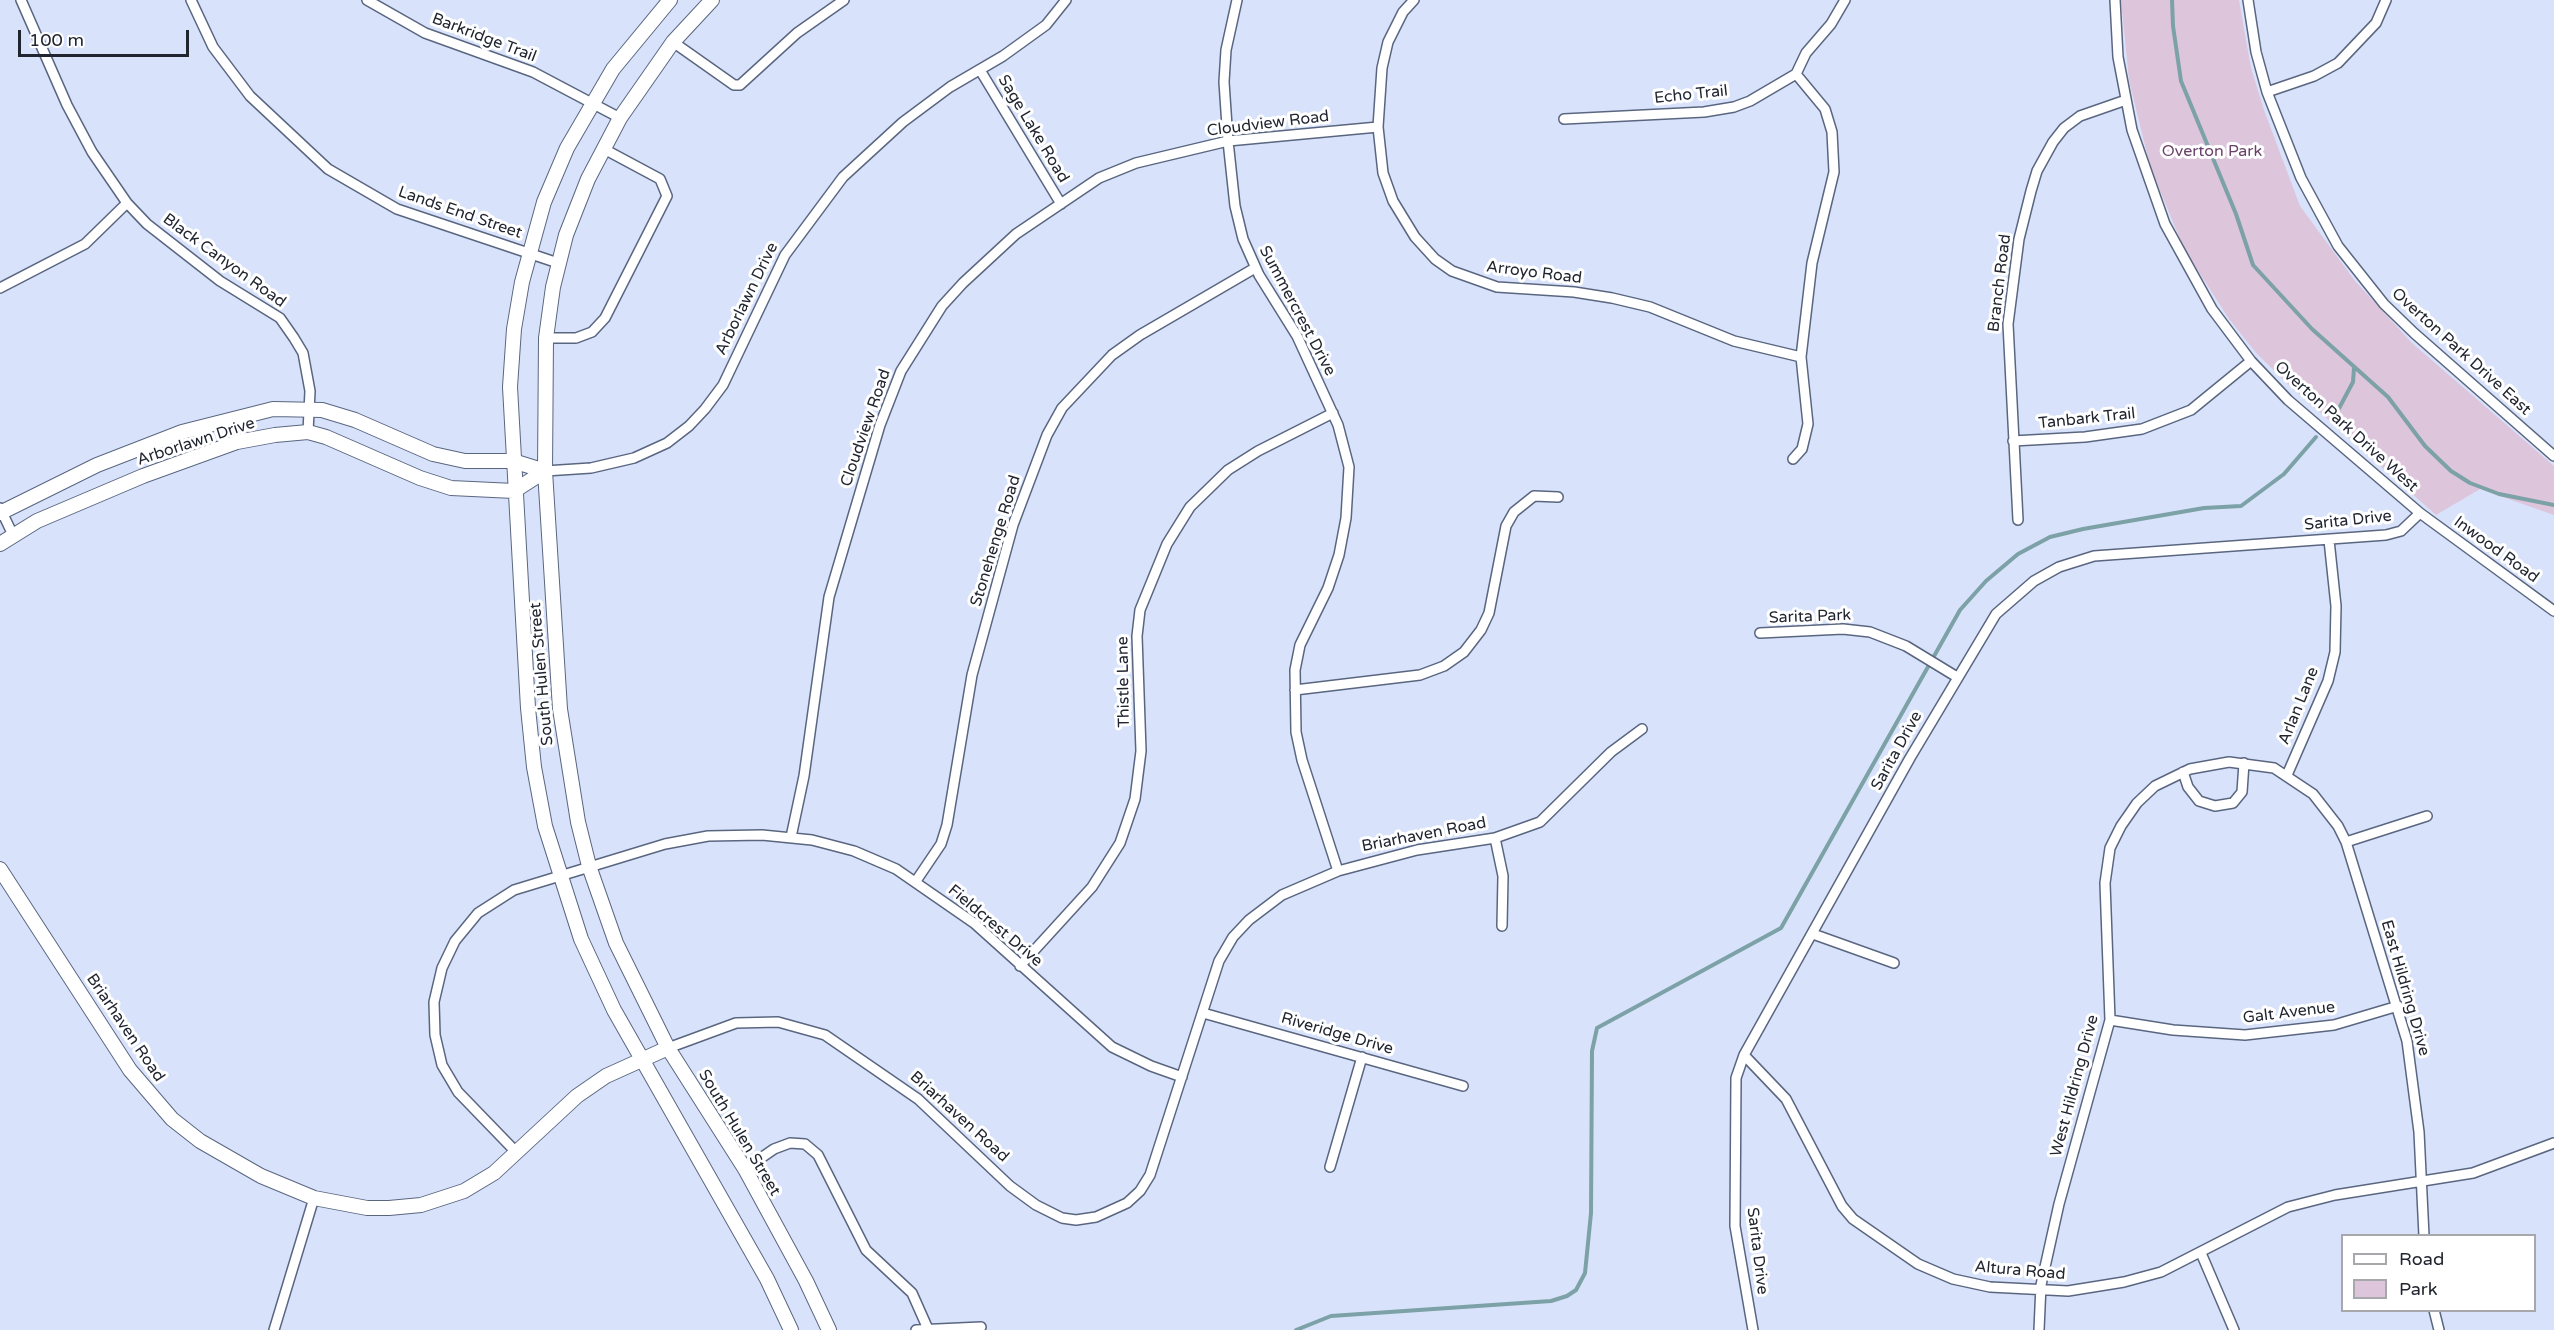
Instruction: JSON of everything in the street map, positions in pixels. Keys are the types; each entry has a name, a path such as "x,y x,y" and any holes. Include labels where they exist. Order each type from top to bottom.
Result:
{"main road":[{"name":"South Hulen Street","path":"670,0 626,51 592,103 554,176 529,253 517,307 511,356 513,461 531,742 539,795 558,875 589,957 614,1010 767,1279 790,1330"},
{"name":"South Hulen Street","path":"712,0 674,42 620,118 588,179 566,235 558,263 546,338 545,471 563,734 572,792 589,866 616,943 668,1048 745,1169 829,1330"},
{"name":"Arborlawn Drive","path":"1,511 97,465 182,432 273,409 309,408 355,420 433,454 465,461 513,461 545,471"},
{"name":"Arborlawn Drive","path":"0,544 37,521 105,491 237,442 275,435 308,432 347,445 420,478 451,488 514,491 545,471"},
{"name":"Briarhaven Road","path":"0,869 130,1070 172,1119 200,1141 255,1173 314,1198 367,1208 421,1205 464,1191 494,1173 577,1096 606,1076 668,1048"}],"street":[{"name":"Black Canyon Road","path":"21,0 67,105 92,152 127,202 147,224 220,281 280,318 303,353 310,391 308,432"},
{"name":"Lands End Street","path":"191,0 213,47 250,96 328,169 397,209 558,263"},
{"name":"Barkridge Trail","path":"367,0 425,33 533,72 620,118"},
{"path":"674,42 734,85 740,85 797,33 844,0"},
{"name":"Arborlawn Drive","path":"545,471 591,468 634,458 667,443 688,426 710,404 723,385 777,268 831,191 884,137 943,92 1046,26 1066,0"},
{"name":"Summercrest Drive","path":"1237,0 1226,50 1224,81 1227,141 1243,239 1256,268 1297,336 1333,414 1346,450 1348,466 1346,518 1339,555 1328,588 1300,645 1295,670 1296,732 1302,760 1338,871"},
{"name":"Arroyo Road","path":"1414,0 1403,12 1388,42 1382,68 1378,127 1383,173 1393,201 1415,237 1435,259 1452,272 1497,287 1574,292 1640,305 1734,341 1801,357"},
{"path":"1794,459 1802,449 1808,424 1801,357 1812,263 1834,172 1832,132 1825,109 1796,74 1806,53 1831,24 1845,0"},
{"name":"Overton Park Drive West","path":"2115,0 2118,57 2132,130 2165,224 2212,309 2251,361 2288,400 2420,513"},
{"name":"Overton Park Drive East","path":"2248,0 2254,41 2267,92 2295,164 2338,246 2369,286 2421,340 2554,456"},
{"path":"2267,92 2314,76 2338,63 2376,23 2386,0"},
{"name":"Sage Lake Road","path":"980,70 1060,204"},
{"name":"Echo Trail","path":"1563,119 1704,112 1734,107 1796,74"},
{"name":"Branch Road","path":"2018,520 2008,324 2019,239 2037,171 2053,142 2064,128 2080,116 2126,100"},
{"name":"Cloudview Road","path":"791,837 804,776 829,597 880,425 901,371 923,333 963,283 1016,234 1099,178 1136,163 1227,141 1378,127"},
{"path":"546,338 576,338 592,332 605,318 667,196 660,179 604,149"},
{"path":"0,288 84,244 127,202"},
{"name":"Stonehenge Road","path":"916,881 941,844 947,825 972,675 1013,525 1052,426 1062,408 1112,355 1140,334 1256,268"},
{"name":"Tanbark Trail","path":"2013,441 2085,437 2142,429 2191,410 2251,361"},
{"name":"Thistle Lane","path":"1020,966 1092,887 1120,843 1131,810 1141,751 1137,636 1140,610 1167,544 1190,507 1228,470 1258,451 1333,414"},
{"path":"1295,690 1420,675 1444,666 1464,652 1481,630 1489,613 1506,526 1514,512 1534,496 1558,496"},
{"path":"1,511 13,535"},
{"name":"Sarita Drive","path":"1752,1330 1735,1226 1736,1078 1743,1055 1986,627 2008,601 2034,581 2066,564 2111,555 2394,534 2407,526 2420,513"},
{"name":"Inwood Road","path":"2420,513 2554,611"},
{"name":"Arlan Lane","path":"2287,775 2328,681 2335,652 2337,606 2330,540"},
{"name":"Sarita Park","path":"1760,633 1856,630 1884,635 1957,677"},
{"name":"Briarhaven Road","path":"668,1048 736,1023 778,1022 825,1035 918,1099 1010,1186 1036,1205 1062,1218 1076,1220 1114,1211 1140,1191 1150,1174 1219,961 1233,937 1264,907 1282,895 1338,871 1417,850 1495,838 1540,822 1611,752 1642,729"},
{"name":"West Hildring Drive","path":"2039,1330 2040,1291 2059,1204 2110,1020 2104,883 2110,848 2121,826 2137,803 2155,786 2183,772 2229,762 2274,768 2287,775"},
{"path":"2183,772 2188,787 2199,801 2215,806 2233,802 2242,792 2244,763"},
{"name":"East Hildring Drive","path":"2287,775 2313,794 2328,809 2346,842 2397,1006 2413,1077 2419,1132 2424,1234"},
{"path":"2346,842 2427,816"},
{"name":"Fieldcrest Drive","path":"517,1153 470,1107 449,1079 438,1048 434,1002 448,954 478,913 514,890 665,844 708,836 741,834 791,837 854,851 877,859 916,881 974,923 1112,1047 1134,1059 1182,1077"},
{"path":"1495,838 1503,876 1502,926"},
{"path":"1813,934 1894,963"},
{"name":"Galt Avenue","path":"2110,1020 2173,1030 2245,1035 2334,1025 2397,1006"},
{"name":"Riveridge Drive","path":"1203,1013 1463,1086"},
{"name":"Altura Road","path":"1743,1055 1786,1099 1842,1206 1853,1219 1918,1264 1953,1279 1990,1287 2040,1291 2089,1289 2124,1282 2162,1272 2288,1207 2335,1195 2473,1173 2554,1143"},
{"path":"1330,1167 1362,1057"},
{"path":"745,1169 774,1149 790,1143 805,1144 818,1155 866,1250 912,1293 928,1329"},
{"path":"274,1330 314,1198"},
{"path":"2200,1253 2234,1330"},
{"path":"2434,1312 2439,1330"},
{"path":"916,1330 981,1327"}],"green space":[{"name":"Overton Park","path":"2121,0 2239,0 2251,68 2264,110 2300,206 2355,281 2412,343 2554,466 2554,515 2480,489 2436,515 2257,354 2229,319 2184,249 2150,166 2129,80"}],"waterway":[{"path":"2172,0 2173,26 2181,81 2236,214 2253,265 2312,329 2388,397 2425,446 2451,471 2470,483 2499,494 2554,505"},
{"path":"2336,414 2353,382 2354,368"},
{"path":"1296,1330 1331,1316 1551,1301 1567,1296 1576,1290 1585,1273 1591,1213 1592,1051 1597,1028 1781,928 1960,610 1986,581 2018,554 2050,537 2083,529 2204,508 2241,506 2284,474 2316,437"}]}
